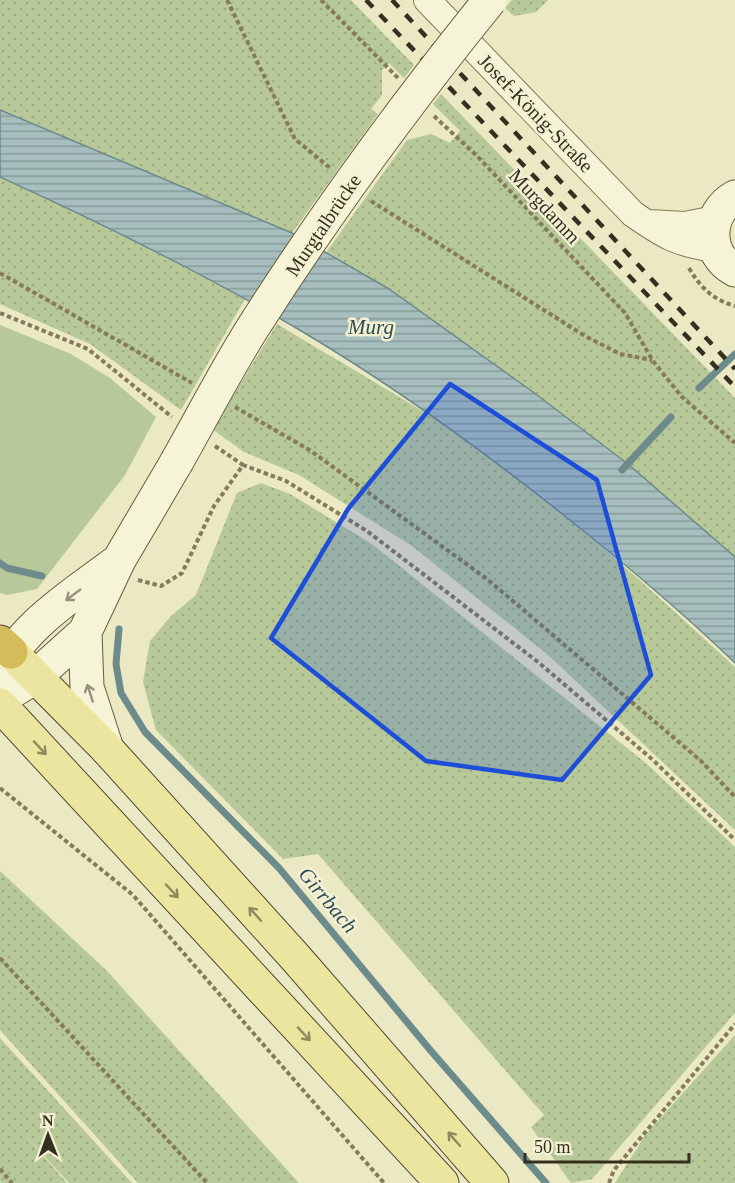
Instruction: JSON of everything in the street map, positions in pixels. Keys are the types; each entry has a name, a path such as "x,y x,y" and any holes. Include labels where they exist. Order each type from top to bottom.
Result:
{"main road":[{"path":"4,658 35,677 107,749 295,957 492,1183"},
{"path":"0,705 441,1183"}],"street":[{"name":"Josef-König-Straße","path":"427,0 633,214 646,223 685,225 725,234"},
{"name":"Murgtalbrücke","path":"85,632 120,560 252,330 334,206 427,79 490,0"},
{"path":"4,658 57,608 120,560"},
{"path":"0,699 35,677 85,632"},
{"path":"85,632 87,687 107,749"}],"path":[{"path":"227,0 295,139 331,169"},
{"path":"321,0 401,81"},
{"name":"Murgdamm","path":"428,109 478,157 625,313 653,361 682,397 735,442"},
{"path":"367,198 585,336 620,354 653,361"},
{"path":"0,273 197,386"},
{"path":"0,312 88,349 179,422"},
{"path":"228,404 311,451 488,579 701,761 735,797"},
{"path":"206,440 243,465 286,481 367,531 538,662 653,760 735,840"},
{"path":"120,560 140,582 161,586 182,573 214,506 243,465"},
{"path":"0,788 133,895 384,1183"},
{"path":"0,958 207,1183"},
{"path":"609,1183 614,1170 735,1024"},
{"path":"0,1169 12,1183"}],"highlighted area":[{"path":"450,384 597,480 651,675 562,780 426,761 271,638 348,509"}],"green space":[{"path":"0,0 351,0 414,65 404,78 389,63 382,70 382,95 371,109 378,114 292,233 0,110"},
{"path":"512,0 548,0 536,12 514,16 505,8"},
{"path":"441,94 735,398 735,557 628,464 533,392 389,289 325,254 407,140 431,134 450,143 460,131 433,104"},
{"path":"0,177 94,220 245,299 181,410 90,344 0,304"},
{"path":"277,324 400,397 480,450 556,508 735,667 735,830 547,654 412,546 299,475 244,452 212,429"},
{"path":"0,325 71,354 110,378 156,417 125,475 37,589 7,595 0,593"},
{"path":"261,483 290,494 372,544 647,764 735,847 735,1013 592,1179 571,1183 531,1127 544,1115 318,854 283,859 156,730 143,682 150,641 171,616 196,595 237,493"},
{"path":"0,871 106,970 299,1183 138,1183 0,1030"},
{"path":"735,1035 735,1183 615,1183 646,1134"},
{"path":"0,1038 132,1183 69,1183 23,1133 67,1183 0,1183"}],"water":[{"name":"Murg","path":"0,110 292,233 389,289 533,392 628,464 735,557 735,663 602,546 495,462 401,394 303,332 191,270 0,177"}],"waterway":[{"path":"699,388 735,354"},
{"path":"622,470 671,417"},
{"name":"Girrbach","path":"0,563 7,568 42,576"},
{"name":"Girrbach","path":"119,629 116,664 121,693 145,732 279,868 431,1051 546,1183"}],"railway":[{"path":"366,0 735,387"},
{"path":"392,0 735,369"}]}
